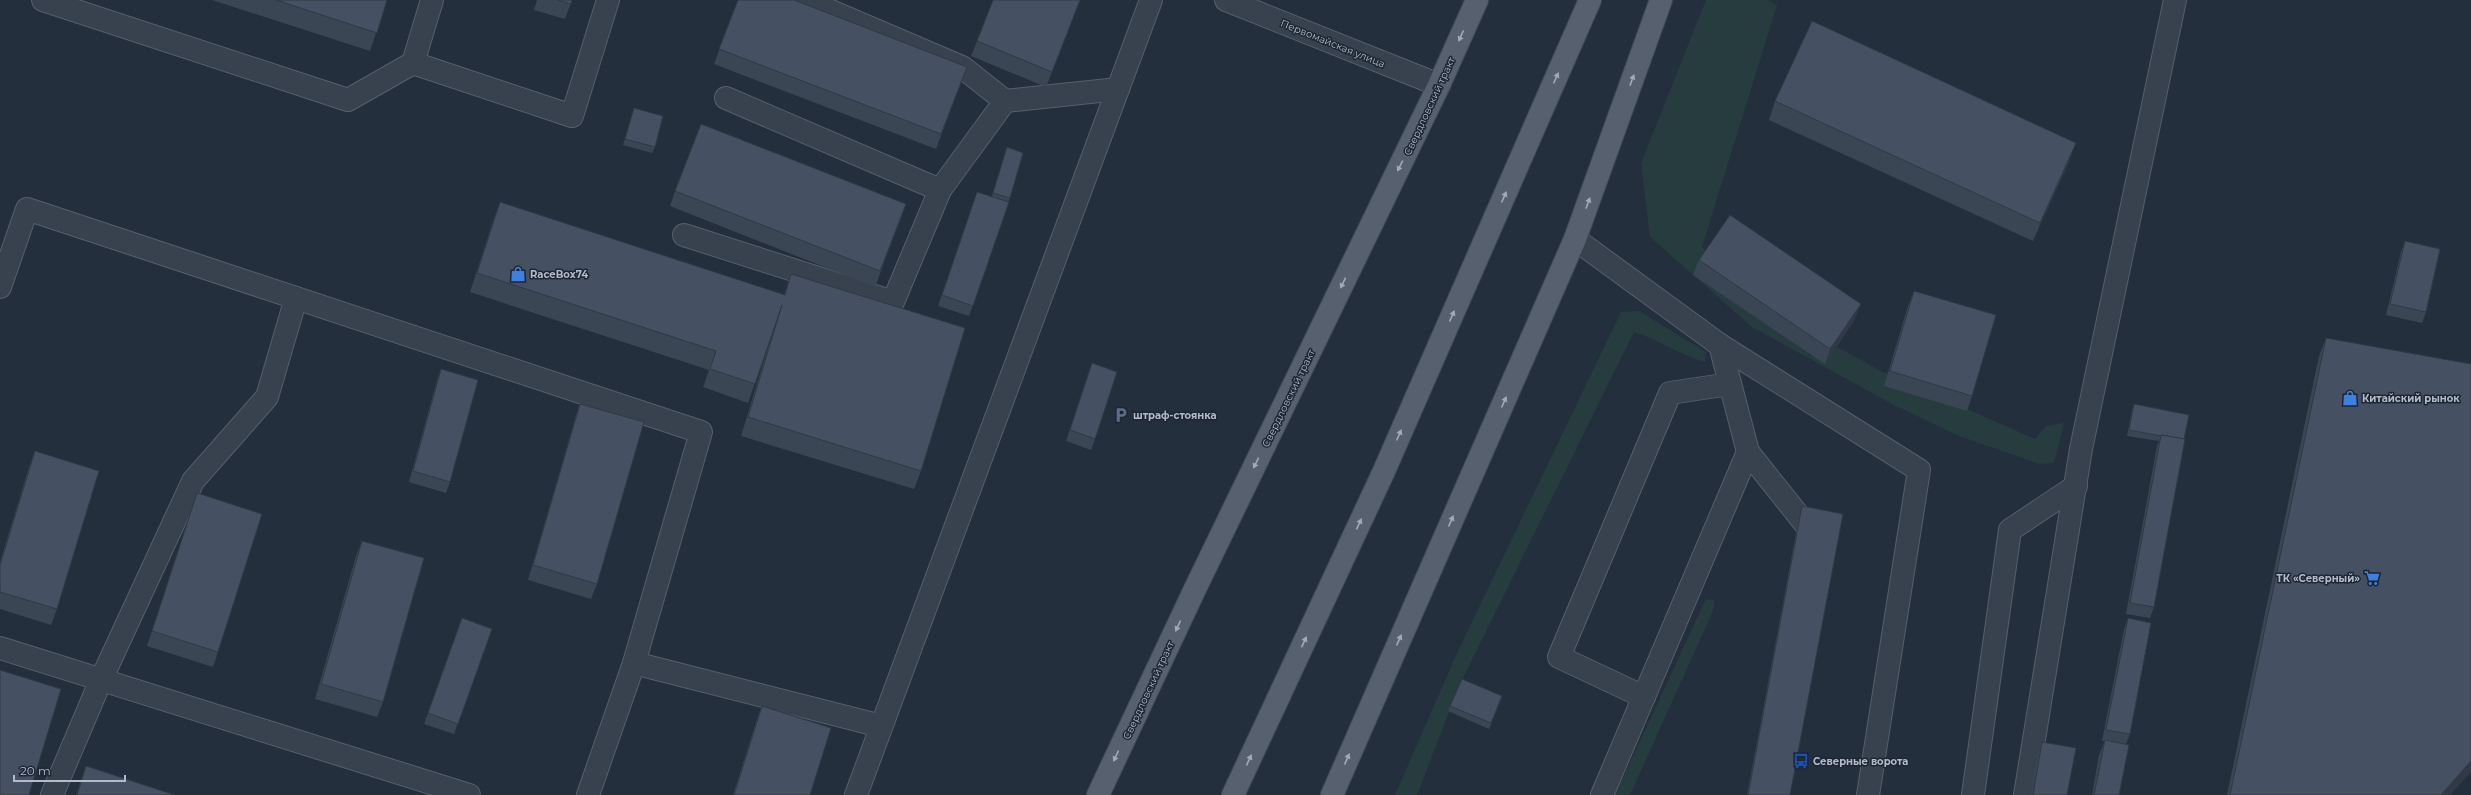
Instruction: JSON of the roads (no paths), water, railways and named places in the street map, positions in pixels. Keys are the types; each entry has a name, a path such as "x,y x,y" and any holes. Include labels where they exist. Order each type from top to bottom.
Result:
{"main road":[{"name":"Свердловский тракт","path":"1098,795 1198,584 1439,85 1477,0"},
{"path":"1233,795 1384,471 1590,0"},
{"path":"1332,795 1575,239 1661,0"}],"street":[{"path":"43,0 348,100 413,63 432,0"},
{"path":"413,63 572,116 608,0"},
{"path":"805,0 962,67 1005,101 1118,89"},
{"path":"856,795 1151,0"},
{"name":"Первомайская улица","path":"1226,0 1439,85"},
{"path":"2025,795 2081,449 2175,0"},
{"path":"726,98 940,190"},
{"path":"684,235 893,302 940,190 1005,101"},
{"path":"0,287 27,209 701,432 634,663 588,795"},
{"path":"1575,239 1720,345 1919,470 1868,795"},
{"path":"52,795 101,680 193,481 267,397 296,298"},
{"path":"1720,345 1748,452 1818,540 1814,564"},
{"path":"1644,696 1559,657 1670,392 1730,384"},
{"path":"1602,795 1748,452"},
{"path":"1972,795 2010,530 2076,486"},
{"path":"0,648 469,795"},
{"path":"634,663 881,726"}],"place":[{"name":"RaceBox74","path":"518,274"},
{"name":"Китайский рынок","path":"2350,398"},
{"name":"штраф-стоянка","path":"1121,415"},
{"name":"ТК «Северный»","path":"2372,578"},
{"name":"Северные ворота","path":"1801,761"}]}
